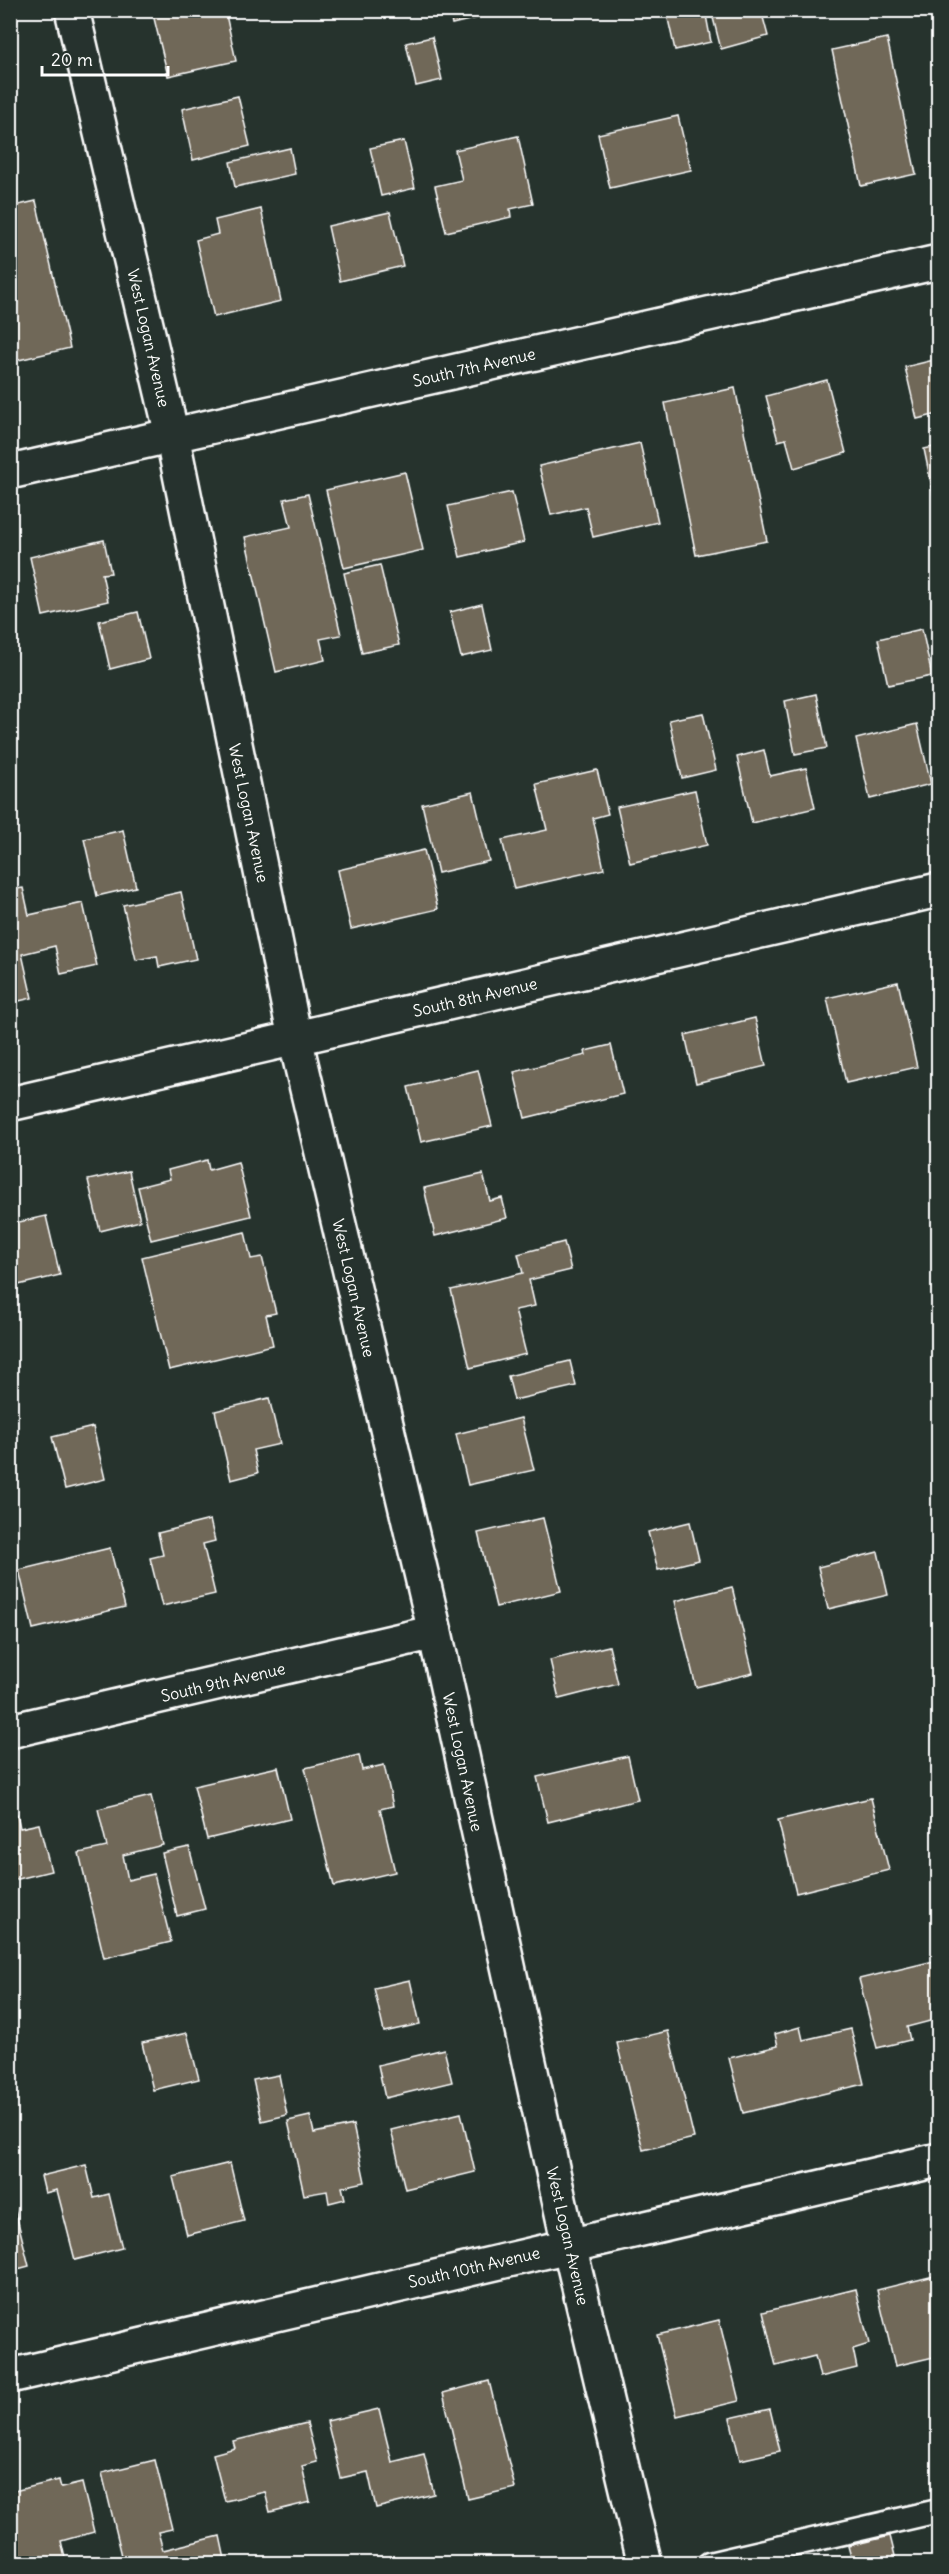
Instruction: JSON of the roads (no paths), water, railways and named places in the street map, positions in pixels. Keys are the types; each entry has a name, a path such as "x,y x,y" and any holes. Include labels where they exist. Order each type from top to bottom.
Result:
{"street":[{"name":"West Logan Avenue","path":"72,10 172,435 295,1038 435,1632 569,2245 645,2564"},
{"name":"South 7th Avenue","path":"10,472 939,262"},
{"name":"South 8th Avenue","path":"10,1104 939,890"},
{"name":"South 9th Avenue","path":"10,1731 435,1632"},
{"name":"South 10th Avenue","path":"10,2376 939,2160"}],"lane":[{"path":"710,2564 939,2511"}]}
